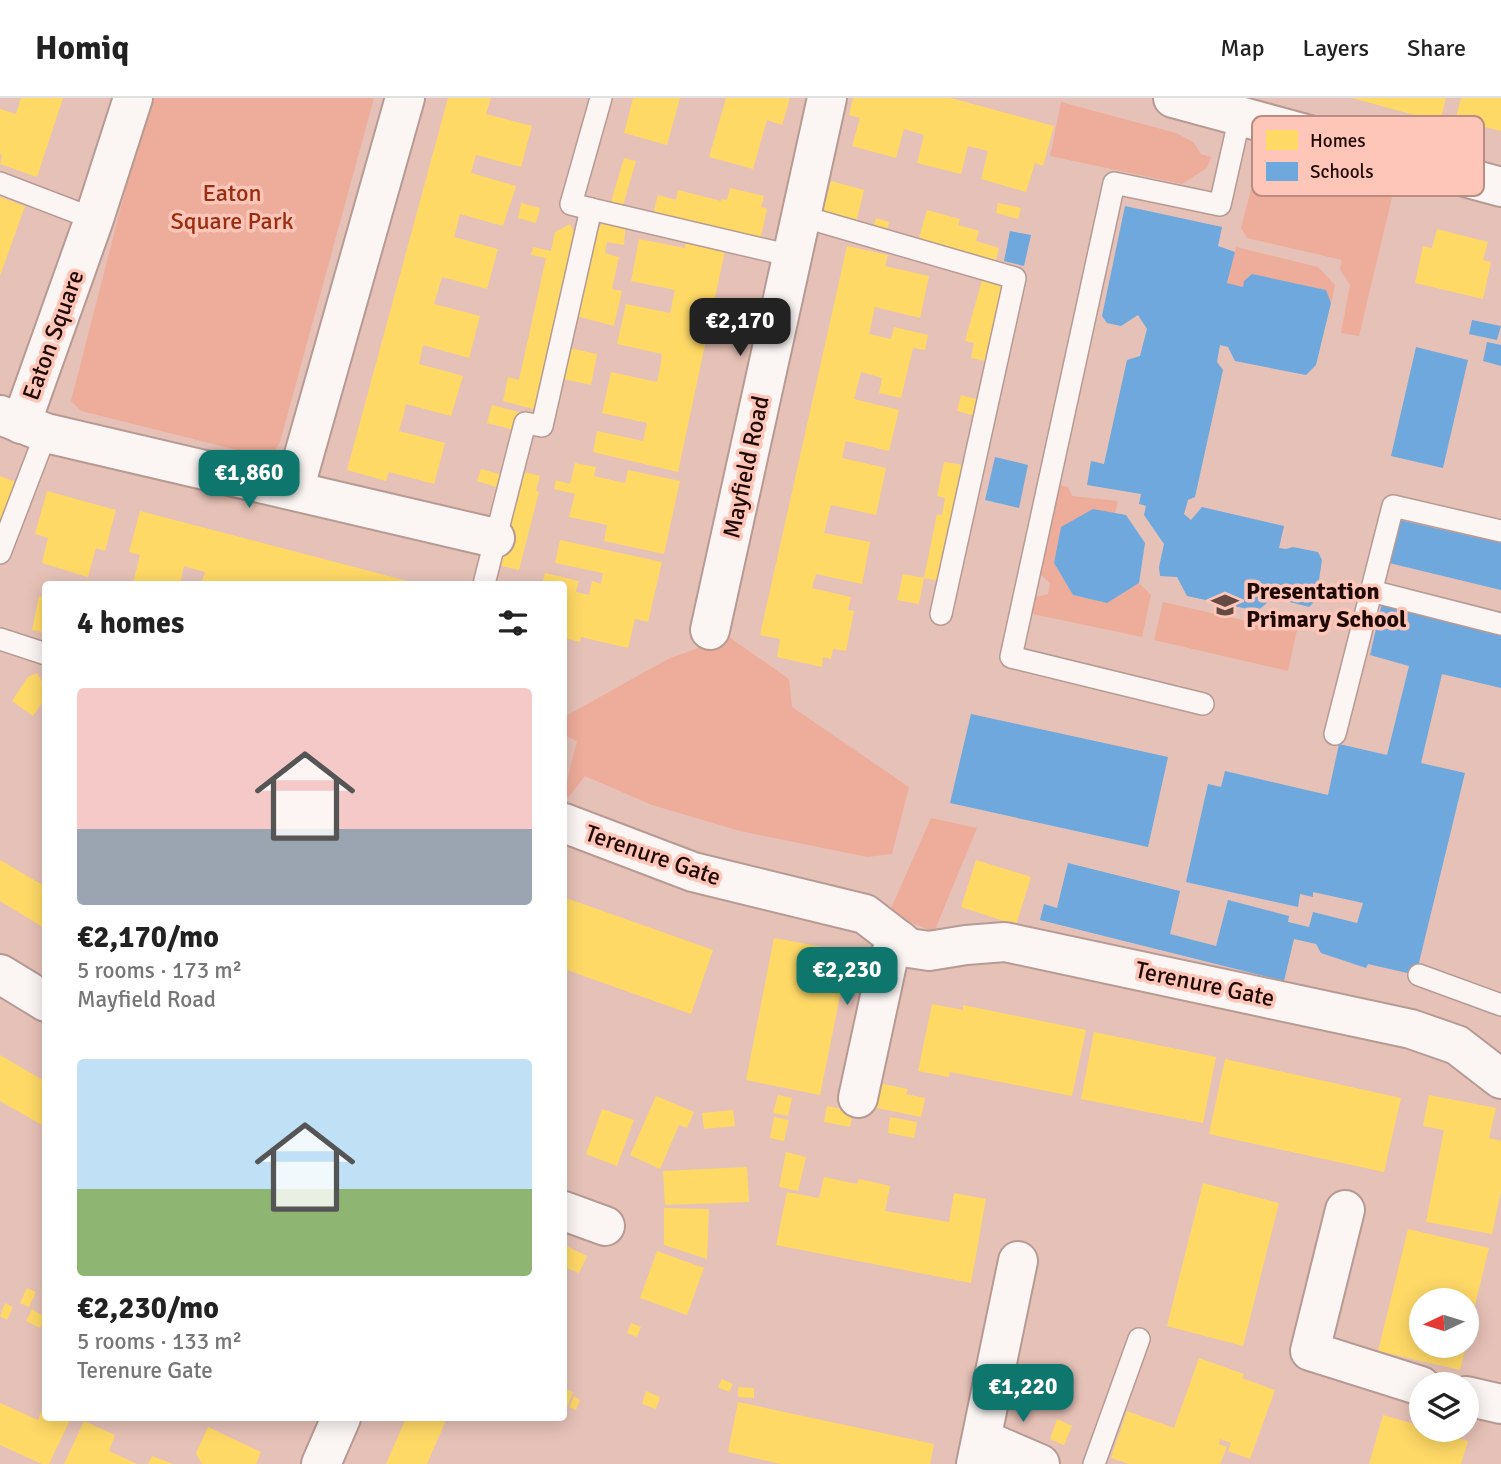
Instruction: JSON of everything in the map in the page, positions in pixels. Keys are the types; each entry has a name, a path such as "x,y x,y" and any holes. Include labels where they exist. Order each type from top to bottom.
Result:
{"street":[{"name":"Eaton Square","path":"133,98 22,424 495,538"},
{"path":"294,490 405,98"},
{"name":"Mayfield Road","path":"710,630 827,98"},
{"path":"1173,98 1252,119"},
{"path":"1484,182 1501,187"},
{"name":"Terenure Gate","path":"567,824 693,872 865,914 909,948 929,951 1006,942 1411,1029 1457,1045 1501,1079"},
{"path":"858,1097 888,958 899,940"},
{"path":"0,974 42,1000"},
{"path":"1345,1210 1310,1351 1409,1382"},
{"path":"567,1212 605,1226"},
{"path":"1018,1261 979,1452 1040,1464"},
{"path":"1479,1399 1501,1404"},
{"path":"321,1464 340,1421"}],"lane":[{"path":"601,98 571,204 792,256"},
{"path":"1203,704 1011,657 1114,183 1220,205 1240,116"},
{"path":"0,183 94,219"},
{"path":"485,581 525,423 542,426 591,209"},
{"path":"801,216 1015,278 941,614"},
{"path":"0,553 22,424"},
{"path":"1335,734 1393,506 1501,531"},
{"path":"1371,591 1501,624"},
{"path":"0,639 42,653"},
{"path":"1419,975 1501,1005"},
{"path":"1094,1464 1139,1339"}],"green space":[{"name":"Eaton Square Park","path":"149,98 374,98 280,442 273,454 265,457 81,411 71,401"},
{"path":"1061,102 1176,133 1193,142 1201,154 1211,157 1207,168 1182,184 1050,156"},
{"path":"1252,186 1252,196 1392,196 1359,336 1341,333 1350,285 1340,269 1342,260 1247,238 1241,228"},
{"path":"1236,247 1318,267 1335,285 1331,303 1326,290 1253,275 1243,287 1227,283"},
{"path":"1053,484 1068,487 1072,496 1118,501 1115,513 1061,527 1054,563 1073,595 1107,603 1139,583 1151,595 1142,637 1028,613 1032,598 1048,594 1050,583 1034,569"},
{"path":"1163,602 1255,623 1257,611 1299,621 1288,671 1154,640"},
{"path":"729,637 789,679 792,707 909,787 892,854 867,857 740,831 652,805 585,776 568,798 567,781 577,741 567,736 567,715 668,659"},
{"path":"931,818 977,828 934,932 889,913"}],"building: Homes":[{"path":"21,98 63,98 37,177 0,164 0,109 16,114"},
{"path":"448,98 491,98 486,114 532,126 521,167 476,155 471,173 516,186 503,226 460,214 454,237 498,249 487,289 442,277 434,304 480,316 469,358 423,345 419,364 463,376 451,416 406,404 399,431 445,443 434,484 389,472 386,481 347,470"},
{"path":"633,98 680,98 667,145 624,133"},
{"path":"726,98 790,98 782,125 767,120 753,169 709,157"},
{"path":"853,98 951,98 1054,126 1043,166 1035,163 1026,192 981,179 988,151 968,146 961,174 917,163 924,135 904,129 896,158 852,146 860,118 849,115"},
{"path":"1352,98 1446,98 1442,116 1418,116"},
{"path":"1461,98 1501,98 1501,131 1485,127 1484,131 1484,116 1456,116"},
{"path":"624,158 636,161 622,209 610,205"},
{"path":"831,181 864,190 856,223 822,214"},
{"path":"730,188 764,196 761,207 767,209 760,241 653,214 658,195 676,200 678,190 721,201 727,200"},
{"path":"0,197 25,206 0,276"},
{"path":"521,203 540,208 536,223 518,218"},
{"path":"998,203 1021,208 1018,219 996,213"},
{"path":"927,210 960,219 958,225 979,231 976,241 999,248 995,263 918,241"},
{"path":"876,218 889,222 887,232 873,228"},
{"path":"604,222 626,222 624,245 607,242 605,253 619,257 612,289 622,291 614,326 576,316 594,233"},
{"path":"570,224 577,238 540,402 533,409 503,401 508,377 519,380 546,258 531,255 533,247 551,251 555,232"},
{"path":"1437,229 1488,242 1483,260 1491,262 1483,299 1415,283 1423,246 1432,248"},
{"path":"687,237 726,246 678,472 593,452 597,431 643,441 647,423 602,413 611,372 657,382 662,354 617,344 626,304 670,313 675,290 631,281 639,239 685,248"},
{"path":"847,246 888,255 885,266 929,276 920,318 875,307 869,334 891,339 894,327 928,335 925,350 913,348 901,398 879,393 882,378 861,372 854,399 899,410 889,451 846,441 842,458 886,468 876,515 831,505 824,533 870,542 862,584 816,574 812,588 851,597 848,610 854,611 846,651 833,649 831,659 823,657 822,667 777,657 780,639 760,635"},
{"path":"982,280 1006,286 989,362 971,358 974,343 965,341"},
{"path":"570,348 597,354 591,385 563,379"},
{"path":"961,395 980,400 976,416 957,411"},
{"path":"492,405 519,412 514,430 487,423"},
{"path":"944,462 964,465 941,581 924,578 937,514 942,515 945,498 937,496"},
{"path":"575,463 596,467 594,476 625,483 628,470 680,481 664,554 604,541 607,525 569,517 575,494 554,489 556,480 570,484"},
{"path":"481,469 503,475 499,488 477,481"},
{"path":"520,471 540,476 536,491 539,492 519,570 498,565"},
{"path":"0,476 16,482 0,523"},
{"path":"47,491 116,510 105,551 96,548 88,577 42,563 48,538 35,534"},
{"path":"140,511 407,581 202,581 205,572 184,566 181,581 134,581 140,555 129,552"},
{"path":"560,540 662,562 648,622 635,619 628,648 581,637 580,642 567,639 567,581 543,581 545,573 579,581 576,592 589,595 592,581 601,584 603,573 555,563"},
{"path":"903,574 924,578 919,604 897,600"},
{"path":"39,596 42,597 42,632 32,630"},
{"path":"37,673 42,682 42,703 33,716 12,701 28,677"},
{"path":"0,860 42,885 42,927 0,901"},
{"path":"976,860 1031,877 1016,925 961,907"},
{"path":"567,898 713,950 691,1014 567,970"},
{"path":"774,938 849,952 820,1095 746,1080"},
{"path":"932,1004 963,1010 963,1005 1086,1030 1072,1096 950,1072 949,1077 918,1071"},
{"path":"1094,1032 1216,1057 1203,1123 1081,1099"},
{"path":"0,1055 42,1080 42,1125 0,1101"},
{"path":"1225,1059 1401,1098 1384,1172 1209,1134"},
{"path":"873,1082 908,1089 906,1094 925,1098 921,1117 868,1106"},
{"path":"778,1095 792,1098 788,1116 773,1113"},
{"path":"1429,1095 1496,1108 1489,1138 1501,1141 1501,1191 1492,1234 1426,1222 1444,1130 1423,1126"},
{"path":"656,1096 694,1112 687,1128 679,1125 660,1169 630,1155"},
{"path":"827,1106 853,1111 850,1127 824,1122"},
{"path":"602,1109 634,1120 617,1166 586,1154"},
{"path":"733,1110 735,1126 704,1129 702,1113"},
{"path":"774,1117 789,1120 784,1141 770,1138"},
{"path":"890,1117 917,1122 914,1138 888,1133"},
{"path":"786,1152 806,1157 798,1191 779,1187"},
{"path":"747,1167 749,1202 665,1205 663,1171"},
{"path":"824,1177 857,1184 859,1179 890,1186 885,1211 949,1222 954,1193 986,1199 971,1283 776,1245 787,1192 819,1198"},
{"path":"1203,1183 1279,1203 1243,1346 1167,1326"},
{"path":"664,1208 709,1209 707,1259 664,1245"},
{"path":"1408,1229 1489,1248 1479,1289 1409,1288 1409,1358 1463,1358 1460,1370 1378,1351"},
{"path":"567,1246 587,1256 579,1273 567,1268"},
{"path":"657,1251 704,1268 687,1315 640,1298"},
{"path":"27,1288 36,1292 29,1307 20,1303"},
{"path":"5,1303 13,1307 7,1320 0,1316"},
{"path":"32,1309 42,1315 40,1328 26,1321"},
{"path":"631,1323 641,1327 637,1337 627,1333"},
{"path":"1199,1358 1244,1374 1242,1378 1275,1390 1250,1459 1228,1451 1231,1443 1220,1439 1219,1444 1227,1447 1220,1464 1129,1464 1111,1458 1127,1411 1174,1428"},
{"path":"722,1379 733,1384 729,1392 718,1387"},
{"path":"738,1387 754,1388 754,1398 738,1397"},
{"path":"567,1389 573,1392 567,1408"},
{"path":"646,1391 660,1397 656,1409 642,1404"},
{"path":"574,1396 580,1400 576,1410 569,1407"},
{"path":"738,1402 934,1444 930,1464 781,1464 728,1452"},
{"path":"0,1403 38,1420 42,1409 42,1421 70,1421 49,1464 42,1464 0,1445"},
{"path":"1383,1415 1409,1423 1409,1442 1468,1442 1461,1464 1369,1464"},
{"path":"1057,1419 1072,1426 1064,1445 1050,1439"},
{"path":"84,1421 115,1435 109,1451 137,1464 64,1464"},
{"path":"405,1421 446,1421 427,1464 386,1464"},
{"path":"208,1427 261,1452 256,1464 202,1464 196,1453"},
{"path":"152,1456 173,1464 148,1464"}],"building: Schools":[{"path":"1125,206 1222,227 1218,246 1235,252 1227,283 1243,287 1244,281 1252,274 1326,290 1331,303 1316,365 1306,375 1235,361 1228,347 1220,345 1217,362 1223,370 1195,497 1188,500 1184,514 1191,520 1202,507 1284,526 1279,548 1293,547 1318,552 1322,560 1316,600 1309,607 1282,600 1270,587 1266,604 1257,611 1187,596 1177,577 1160,576 1159,567 1164,544 1144,515 1146,506 1139,504 1141,494 1087,485 1091,461 1104,464 1127,360 1140,356 1147,329 1138,315 1121,326 1107,323 1102,316"},
{"path":"1010,231 1031,235 1024,266 1004,261"},
{"path":"1472,320 1501,326 1497,340 1469,334"},
{"path":"1487,342 1501,345 1501,366 1483,361"},
{"path":"1416,347 1468,360 1443,468 1391,456"},
{"path":"995,457 1028,465 1019,508 985,500"},
{"path":"1093,509 1126,515 1145,543 1139,583 1107,603 1073,595 1054,563 1061,527"},
{"path":"1395,519 1501,543 1501,590 1385,562"},
{"path":"1382,603 1501,632 1501,688 1442,674 1421,763 1465,773 1416,975 1368,964 1366,968 1321,953 1316,944 1294,939 1284,981 1040,920 1044,904 1057,908 1068,863 1180,891 1170,934 1216,946 1228,900 1289,916 1288,922 1309,927 1313,912 1357,923 1363,903 1313,892 1313,897 1300,894 1298,907 1186,882 1208,784 1221,787 1225,771 1328,795 1339,744 1387,755 1409,666 1370,655"},
{"path":"971,714 1168,757 1148,847 950,803"}],"place":[{"name":"Presentation Primary School","path":"1225,605"}]}
